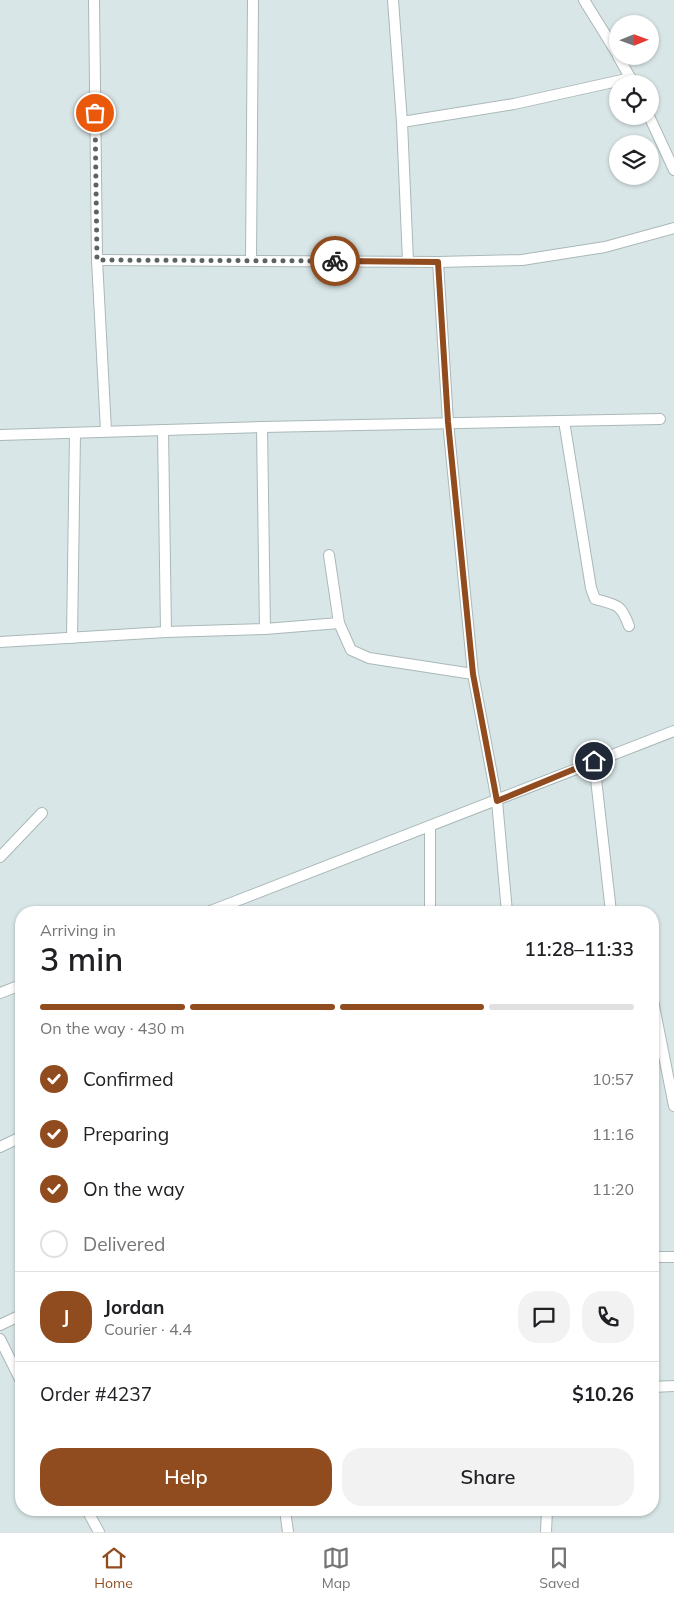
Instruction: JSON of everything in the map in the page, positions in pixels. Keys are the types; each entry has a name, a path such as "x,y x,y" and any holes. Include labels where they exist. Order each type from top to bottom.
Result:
{"street":[{"path":"94,0 97,260 106,431"},
{"path":"251,260 253,0"},
{"path":"393,0 402,122 408,261"},
{"path":"584,0 609,41"},
{"path":"402,122 514,104 609,85"},
{"path":"652,125 674,170"},
{"path":"97,260 438,262 522,260 605,247 674,228"},
{"path":"438,262 448,422 473,674 497,801 506,906"},
{"path":"0,434 262,426 660,419"},
{"path":"564,421 590,588 595,599 615,605 623,612 629,626"},
{"path":"262,426 265,628"},
{"path":"163,430 166,632"},
{"path":"72,638 74,433"},
{"path":"329,555 339,623 351,650 369,658 473,674"},
{"path":"0,642 339,623"},
{"path":"224,906 497,801 674,730"},
{"path":"594,761 610,906"},
{"path":"0,857 42,813"},
{"path":"430,827 430,906"},
{"path":"0,993 15,987"},
{"path":"659,1031 674,1106"},
{"path":"0,1147 15,1140"},
{"path":"659,1257 674,1257"},
{"path":"0,1325 15,1318"},
{"path":"0,1339 15,1369"},
{"path":"659,1387 674,1386"},
{"path":"90,1516 98,1532"},
{"path":"286,1516 288,1532"},
{"path":"546,1532 547,1516"}],"way so far":[{"path":"95,113 97,260 335,261"}],"route":[{"path":"335,261 438,262 448,422 473,674 497,801 594,761"}]}
